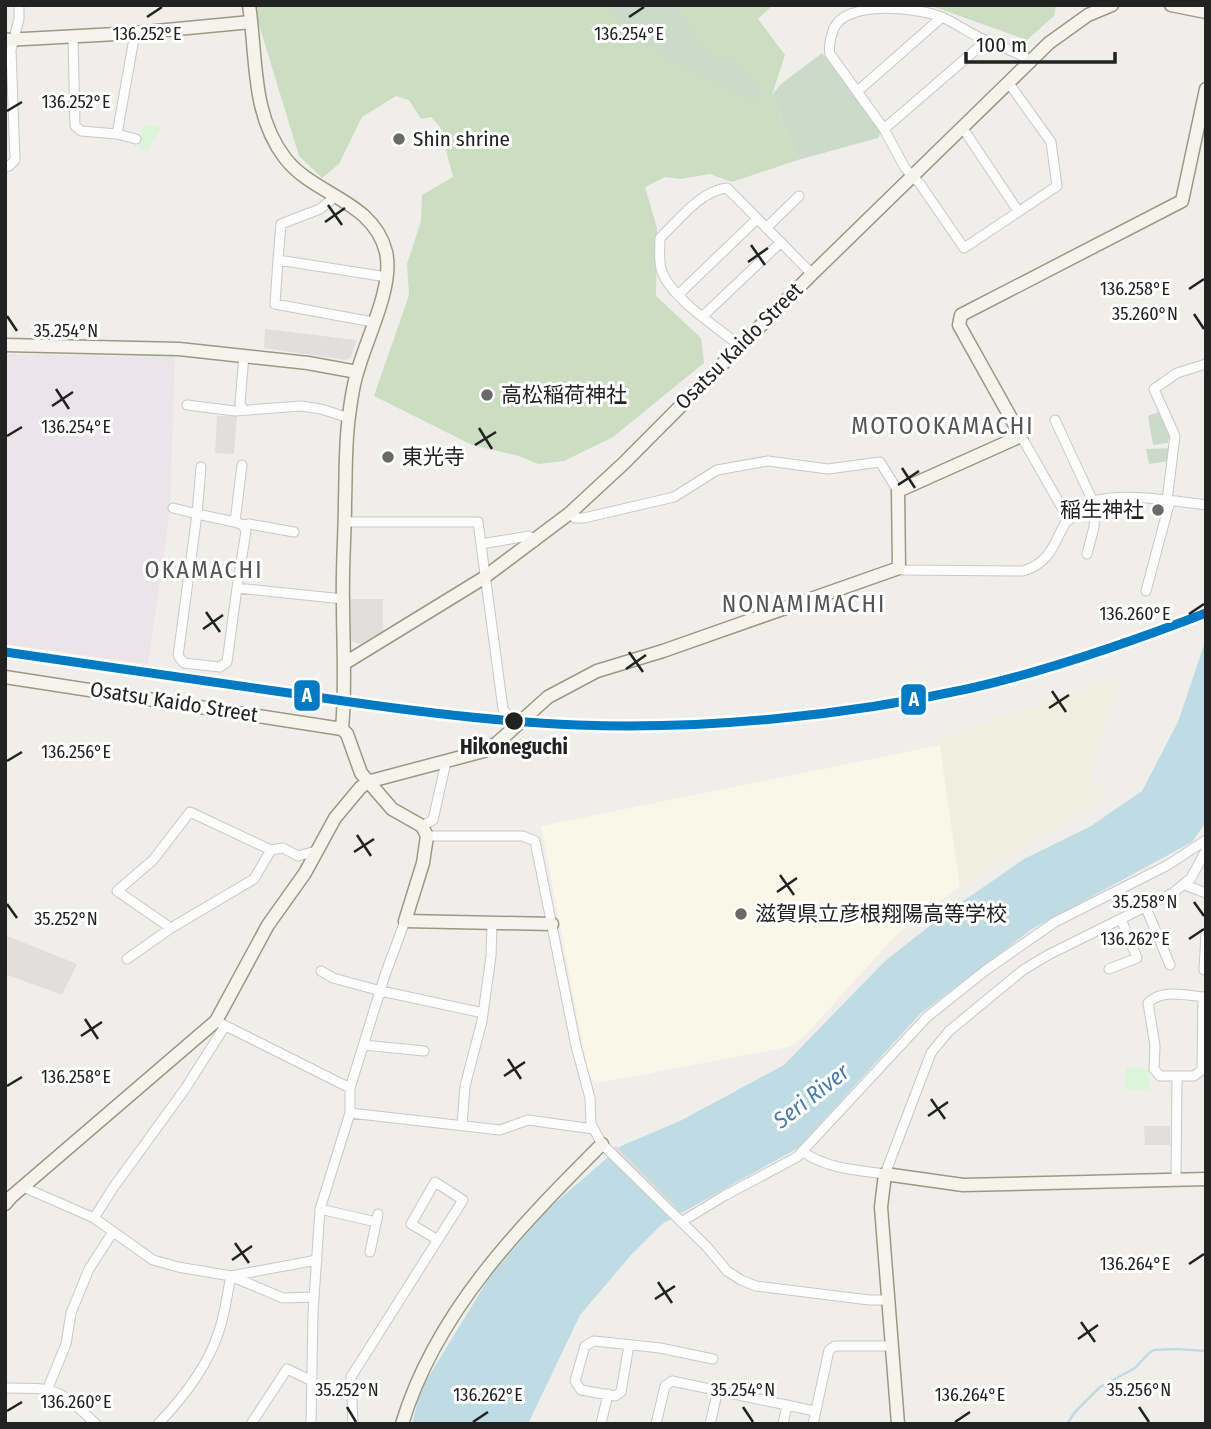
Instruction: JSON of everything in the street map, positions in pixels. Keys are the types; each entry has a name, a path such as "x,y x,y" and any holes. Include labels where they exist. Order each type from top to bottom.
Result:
{"street":[{"path":"5,167 15,160 12,50 9,40 19,19 19,5"},
{"path":"249,5 261,110 280,151 308,180 355,207 373,224 386,251 387,277 357,372 349,418 342,599 345,663 342,729 347,734 360,773 392,809 425,831 531,838 535,841 576,1046 590,1098 593,1129 606,1147 707,1247 727,1271 755,1286 888,1300"},
{"name":"Osatsu Kaido Street","path":"345,663 484,578 570,513 624,463 739,345 1049,43 1082,18 1112,5"},
{"path":"1171,5 1206,12"},
{"path":"1008,82 1051,142 1057,186 964,248 913,175 905,168 884,129 859,90 830,54 829,47 835,25 843,16 870,8 903,8 942,17 986,41 1019,52 1030,61"},
{"path":"859,90 942,17"},
{"path":"9,40 135,33 251,22"},
{"path":"117,134 135,33"},
{"path":"73,37 75,126 81,131 117,134 136,139"},
{"path":"884,129 986,41"},
{"path":"1069,520 959,325 961,315 1182,201 1206,89"},
{"path":"962,127 1018,212"},
{"path":"739,345 668,285 661,269 660,238 714,190 727,188 812,274"},
{"path":"335,196 320,209 281,224 275,304 373,321"},
{"path":"766,228 799,196"},
{"path":"679,294 757,219"},
{"path":"703,316 781,242"},
{"path":"278,260 387,277"},
{"path":"5,345 179,349 244,355 357,372"},
{"path":"243,410 240,403 244,355"},
{"path":"1146,591 1169,500 1175,436 1154,389 1177,373 1206,364"},
{"path":"187,405 235,411 300,407 349,418"},
{"path":"1055,420 1096,514 1087,554"},
{"path":"898,491 1021,436"},
{"path":"570,513 575,518 584,518 674,497 717,470 768,461 828,468 880,462 898,491 899,568"},
{"path":"201,467 177,656 184,663 220,667 227,662 246,531 239,524 242,465"},
{"path":"94,1218 185,1089 268,925 305,873 335,818 368,782 484,751 497,743 548,697 597,671 663,651 899,568 1023,571 1036,567 1052,552 1076,509 1091,500 1169,500 1206,505"},
{"path":"173,508 239,524 294,532"},
{"path":"345,522 478,522 503,709 507,714"},
{"path":"481,544 529,536 534,542"},
{"path":"237,588 342,599"},
{"name":"Osatsu Kaido Street","path":"5,677 342,729"},
{"path":"311,1424 314,1297 320,1209 350,1113 350,1088 423,863 425,831 433,820 446,762"},
{"path":"171,928 117,891 153,860 190,812 271,850 283,848 298,856 316,851"},
{"path":"678,1220 803,1152 894,1052 947,999 1024,942 1055,922 1168,866 1206,840"},
{"path":"127,959 171,928 254,879 271,850"},
{"path":"898,1424 881,1207 886,1174 931,1053 938,1041 1023,970 1068,944 1146,908 1185,885 1206,850"},
{"path":"1185,885 1205,895"},
{"path":"1146,908 1170,965"},
{"path":"1109,968 1137,958 1121,919"},
{"path":"405,921 552,924"},
{"path":"461,1126 465,1086 483,1013 491,956 492,924"},
{"path":"1204,970 1206,933"},
{"path":"321,971 333,978 381,991 483,1013"},
{"path":"1165,994 1204,997 1202,1070 1194,1076 1160,1076 1154,1069 1155,1046 1148,1003 1155,996 1165,994"},
{"path":"220,1024 350,1088"},
{"path":"5,1204 220,1024"},
{"path":"364,1045 424,1051"},
{"path":"1176,1179 1177,1076"},
{"path":"350,1113 500,1130 528,1121 593,1129"},
{"path":"402,1424 421,1372 443,1331 486,1269 510,1237 606,1147"},
{"path":"803,1152 813,1159 838,1168 963,1185 1206,1179"},
{"path":"353,1424 351,1377 438,1240 463,1200 435,1182 411,1224 438,1240"},
{"path":"23,1187 94,1218 153,1260 218,1276 317,1260"},
{"path":"320,1209 377,1218 370,1252"},
{"path":"48,1388 60,1362 71,1313 89,1269 114,1231"},
{"path":"231,1276 283,1298 314,1297"},
{"path":"158,1424 178,1403 206,1360 219,1332 231,1276"},
{"path":"629,1345 621,1392 615,1396 581,1390 575,1381 585,1346 594,1341 660,1348 713,1359"},
{"path":"813,1424 829,1350 835,1346 892,1346"},
{"path":"251,1424 287,1369 312,1381"},
{"path":"656,1424 665,1386 673,1381 815,1411"},
{"path":"5,1388 48,1388 71,1401 96,1424"},
{"path":"710,1424 718,1390"},
{"path":"605,1423 608,1394"},
{"path":"783,1424 787,1405"}],"shaded area":[{"path":"265,329 356,340 351,357 345,360 264,348"},
{"path":"5,354 175,357 170,511 148,664 5,644"},
{"path":"217,416 237,416 234,454 215,453"},
{"path":"351,599 383,599 383,631 360,644 351,641"},
{"name":"滋賀県立彦根翔陽高等学校","path":"941,745 960,886 895,936 810,1030 788,1047 597,1083 589,1078 541,826"},
{"path":"5,935 77,964 62,995 5,974"},
{"path":"1144,1126 1170,1126 1170,1145 1145,1145"}],"green space":[{"path":"253,5 773,5 758,19 785,55 772,95 798,160 732,182 710,174 680,179 665,177 645,187 657,228 656,296 701,338 704,363 613,437 564,461 538,464 519,456 472,445 374,396 409,295 407,264 421,221 422,195 453,177 440,127 431,117 421,119 409,100 396,96 362,117 339,164 322,178 299,156"},
{"path":"607,5 675,5 697,38 697,44 716,61 720,58 742,66 762,92 757,102 655,50 620,22"},
{"path":"929,5 1056,5 1054,16 1027,40"},
{"path":"822,53 856,91 881,131 878,138 798,160 772,95 781,84"},
{"path":"143,124 161,128 147,151 138,148"},
{"path":"1161,411 1172,437 1168,443 1153,445 1148,416"},
{"path":"1171,448 1169,461 1149,464 1146,449"},
{"path":"1120,676 1092,767 1092,783 1109,796 960,886 939,739"},
{"path":"1126,1068 1149,1069 1149,1090 1125,1090"}],"water":[{"name":"Seri River","path":"1206,639 1206,822 1192,842 1032,929 920,1014 798,1148 662,1224 631,1255 580,1315 528,1424 412,1424 421,1389 489,1278 548,1209 621,1146 680,1121 784,1065 885,961 946,913 1024,859 1091,826 1142,791 1178,722"}],"pier":[{"path":"616,1146 682,1213 673,1219 607,1153"}],"waterway":[{"path":"1067,1424 1100,1387 1135,1368 1154,1350 1206,1351"}],"transit line":[{"name":"A","path":"5,652 471,717 577,725 673,725 823,714 920,699 1028,674 1088,656 1206,613"}],"place":[{"name":"Shin shrine","path":"399,139"},
{"name":"高松稲荷神社","path":"487,395"},
{"name":"東光寺","path":"388,457"},
{"name":"稲生神社","path":"1158,510"},
{"name":"Hikoneguchi","path":"514,721"},
{"name":"滋賀県立彦根翔陽高等学校","path":"741,914"}],"district":[{"name":"MOTOOKAMACHI","path":"943,426"},
{"name":"OKAMACHI","path":"204,570"},
{"name":"NONAMIMACHI","path":"804,604"}]}
